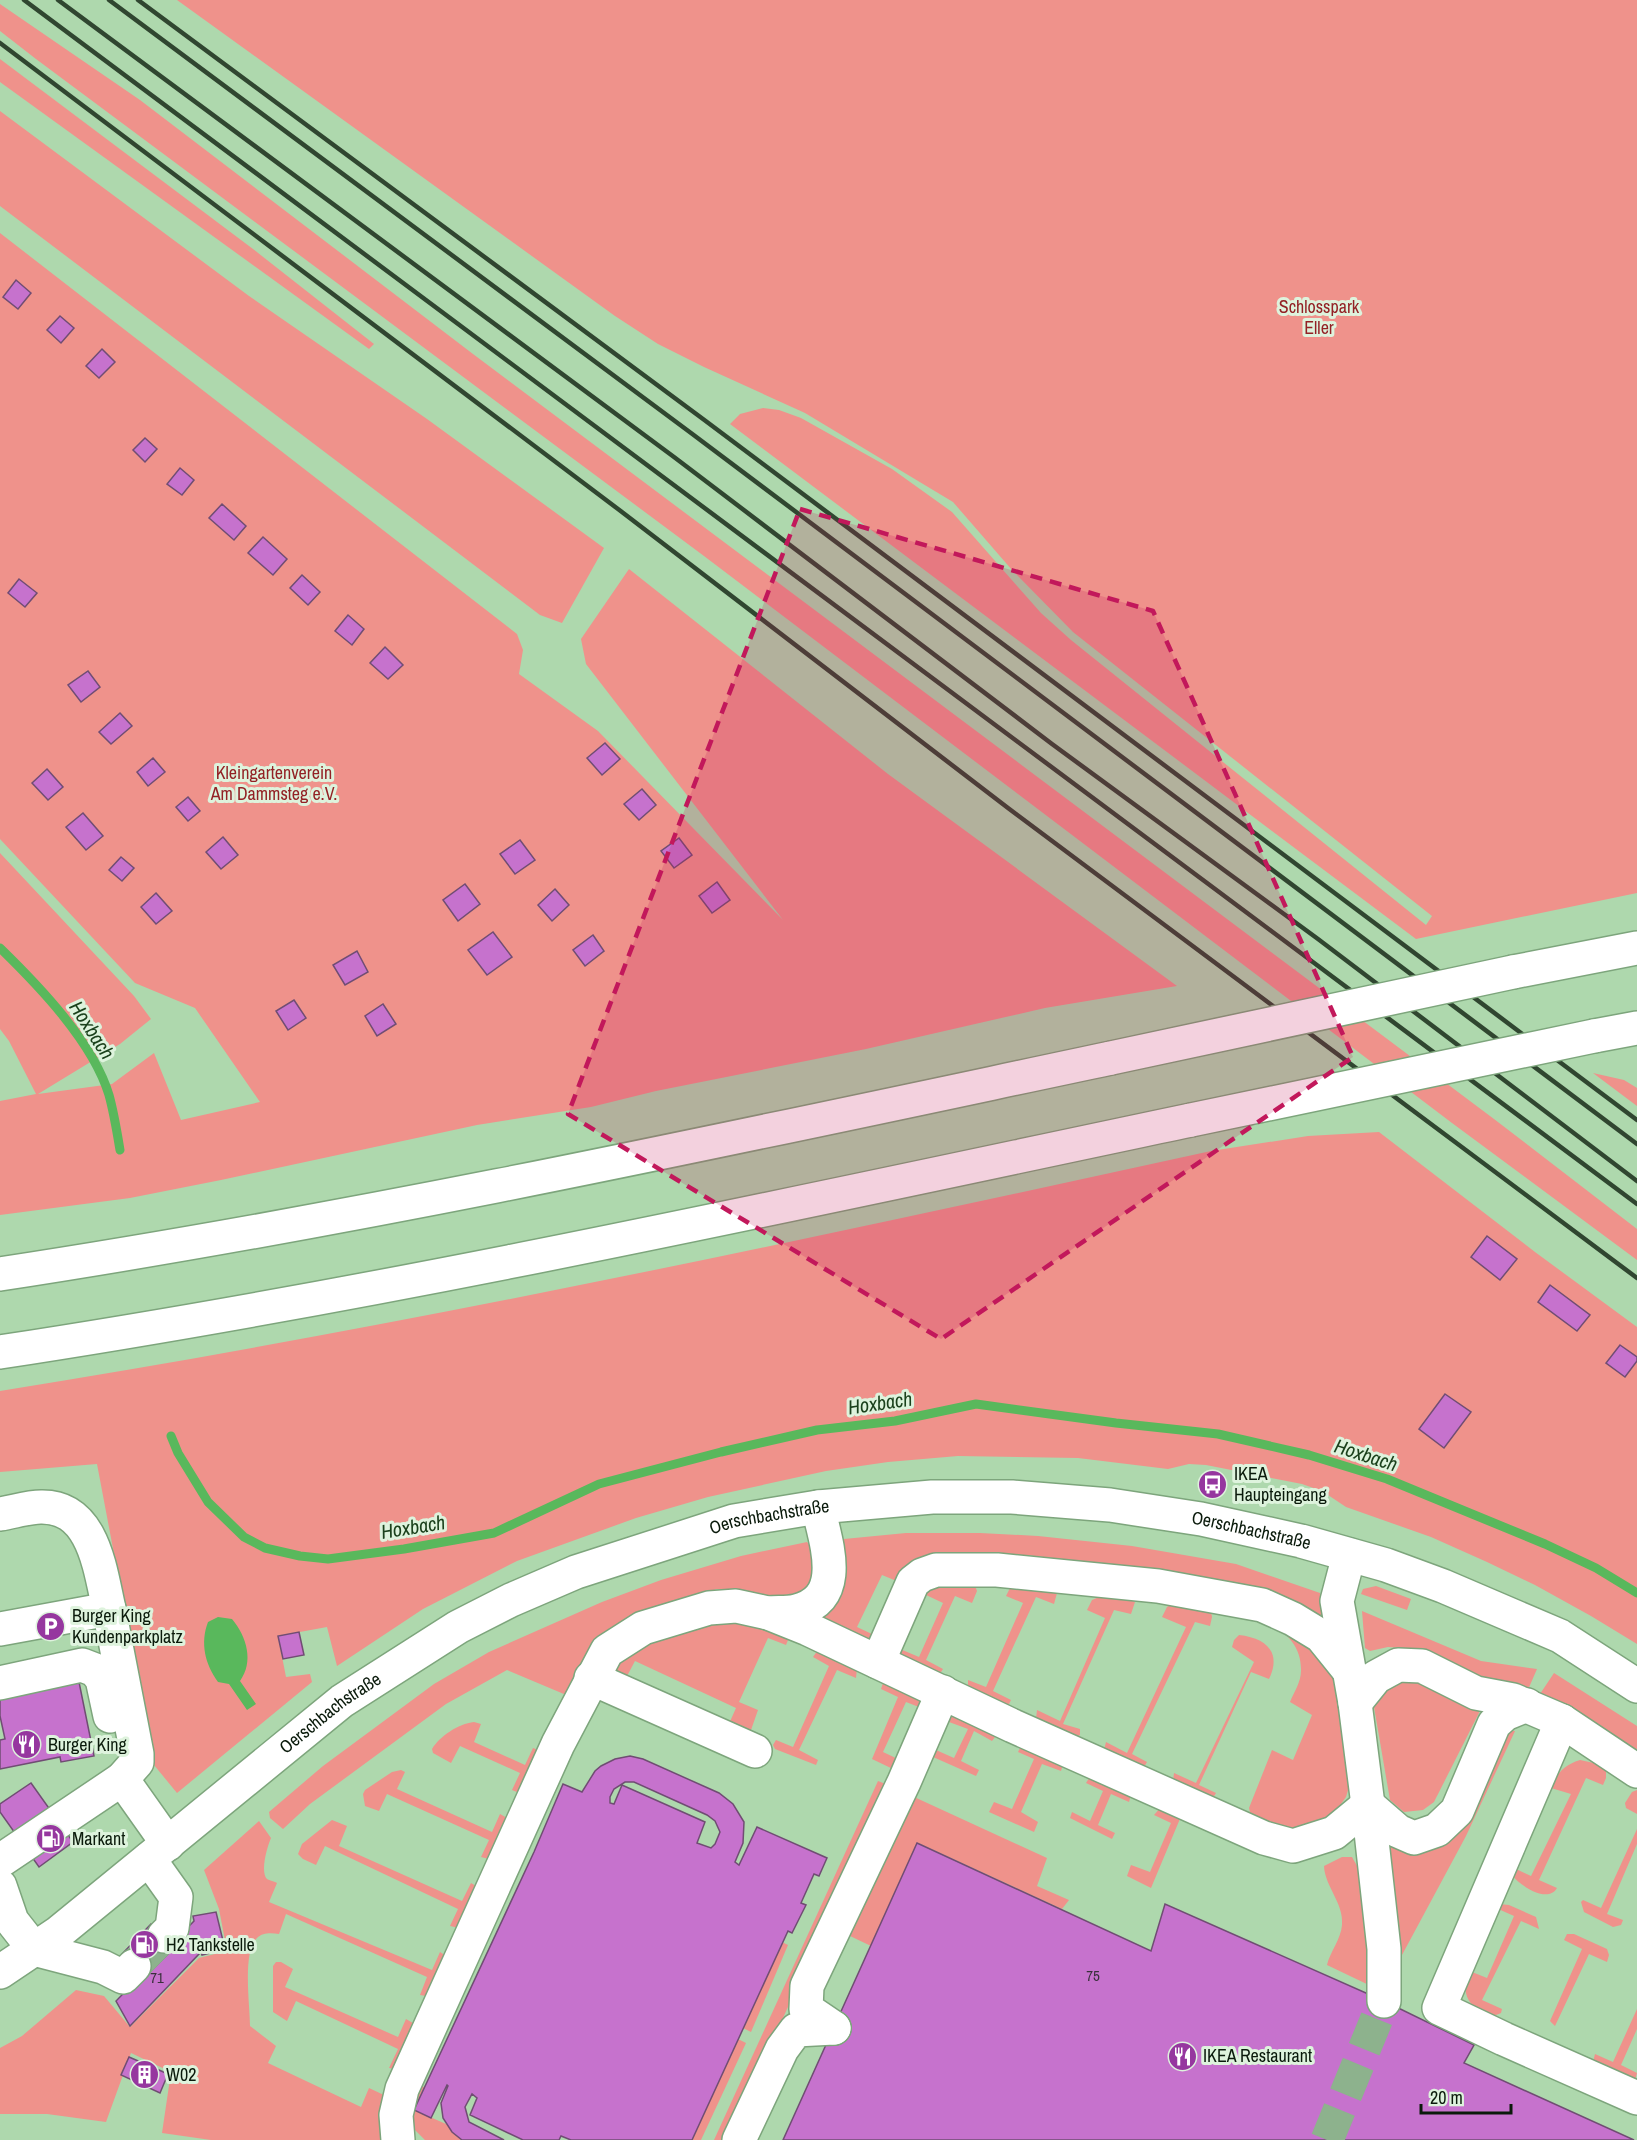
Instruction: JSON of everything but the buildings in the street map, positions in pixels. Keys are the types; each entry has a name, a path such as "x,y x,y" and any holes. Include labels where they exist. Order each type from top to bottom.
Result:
{"main road":[{"path":"0,1274 403,1203 690,1147 1514,972 1637,948"},
{"path":"0,1352 271,1307 682,1226 1637,1028"},
{"name":"Oerschbachstraße","path":"0,1972 58,1933 342,1701 458,1627 511,1600 576,1572 734,1521 818,1507 932,1497 1012,1497 1100,1504 1201,1519 1301,1541 1386,1565 1443,1586 1560,1636 1637,1686"},
{"path":"0,1514 42,1507 68,1512 81,1525 95,1547 137,1754 137,1762 122,1779 0,1861"},
{"path":"768,1613 795,1611 811,1606 824,1593 830,1577 827,1548 818,1507"},
{"path":"1349,1555 1337,1601 1353,1688 1368,1805 1384,1950 1384,2001"},
{"path":"878,1662 913,1582 922,1575 936,1570 997,1570 1158,1586 1262,1605 1293,1619 1321,1636 1353,1688"},
{"path":"398,2140 396,2115 402,2089 461,1985 518,1862 558,1744 607,1651 644,1628 709,1608 736,1606 768,1613 1013,1726 1264,1838 1284,1844 1293,1846 1334,1833 1368,1805"},
{"path":"0,1629 109,1609"},
{"path":"0,1683 82,1665 95,1670 102,1679 122,1779 159,1851 176,1897 172,1928 164,1936"},
{"path":"1353,1688 1398,1665 1422,1666 1476,1694 1513,1700 1562,1721 1637,1771"},
{"path":"591,1678 755,1751"},
{"path":"740,2140 782,2049 796,2030 834,2028 806,2009 807,1986 908,1772 943,1692"},
{"path":"1368,1805 1398,1831 1414,1838 1437,1830 1457,1811 1494,1724 1505,1714 1527,1705"},
{"path":"1562,1721 1439,2008 1637,2098"},
{"path":"0,1886 12,1921 34,1949 104,1967 123,1977 134,1966"}],"highlighted area":[{"path":"800,509 1153,611 1353,1057 941,1339 568,1114"}],"green space":[{"name":"Schlosspark Eller","path":"177,0 1637,0 1637,893 1416,939 730,424 740,414 763,408 779,410 801,418 892,469 952,512 1041,613 1071,640 1426,925 1432,916 1073,632 1012,570 953,502 805,413 658,344 615,316"},
{"path":"0,4 140,100 473,354 1494,1119 1637,1229 1637,1260 1452,1123 704,556 36,59 0,31"},
{"path":"0,59 253,249 374,344 369,349 0,82"},
{"path":"0,111 249,296 427,419 604,548 562,623 540,615 0,206"},
{"name":"Kleingartenverein Am Dammsteg e.V.","path":"0,233 517,634 523,650 519,674 598,731 783,920 586,664 581,639 629,569 888,774 1177,986 1045,1008 866,1049 656,1091 591,1107 477,1125 130,1198 0,1215 0,1101 36,1094 9,1041 0,1029 0,853 134,996 151,1019 120,1044 38,1094 112,1084 154,1053 181,1120 260,1102 195,1008 135,983 0,839"},
{"path":"1593,1073 1624,1080 1637,1088 1637,1106"},
{"path":"1379,1132 1637,1327 1637,1644 1535,1585 1487,1562 1431,1537 1346,1507 1322,1491 1302,1484 1206,1465 1189,1464 1168,1469 1078,1458 958,1456 888,1462 826,1471 708,1497 636,1518 517,1561 423,1609 337,1666 327,1627 278,1636 286,1677 310,1674 312,1682 177,1793 154,1765 97,1464 0,1472 0,1391 152,1366 456,1310 1211,1151 1308,1136"},
{"path":"906,1533 1038,1536 1132,1546 1236,1564 1320,1593 1328,1630 1140,1569 1027,1555 920,1557 910,1566 899,1582 882,1575 857,1627 874,1635 870,1644 813,1620 844,1539"},
{"path":"807,1542 817,1556 814,1582 793,1598 770,1598 750,1591 717,1589 666,1604 629,1619 571,1697 507,1670 446,1704 310,1804 283,1829 270,1818 269,1812 323,1766 434,1684 489,1652 602,1602 661,1580 741,1556"},
{"path":"930,1584 975,1586 977,1591 972,1603 955,1596 926,1660 943,1669 939,1675 903,1662 900,1649 919,1657 943,1603 924,1594"},
{"path":"1011,1586 1056,1590 1057,1593 1054,1604 1036,1597 993,1691 1011,1700 1006,1706 968,1689 968,1680 986,1687 1023,1603 1006,1596"},
{"path":"1376,1586 1411,1599 1407,1610 1361,1594 1363,1589"},
{"path":"1099,1597 1129,1599 1135,1602 1131,1614 1114,1610 1063,1724 1080,1729 1080,1735 1076,1737 1036,1719 1037,1710 1060,1721 1105,1618 1087,1610 1092,1600"},
{"path":"1170,1605 1211,1612 1212,1617 1210,1626 1195,1622 1132,1754 1147,1762 1144,1767 1104,1750 1106,1742 1127,1753 1186,1627 1162,1617"},
{"path":"1362,1611 1481,1661 1537,1669 1527,1692 1506,1691 1402,1648 1388,1647 1370,1651 1365,1648"},
{"path":"1255,1614 1307,1636 1337,1679 1351,1780 1346,1797 1333,1815 1322,1825 1292,1832 1252,1821 1249,1808 1272,1750 1293,1760 1312,1715 1290,1702 1301,1675 1298,1652 1281,1631 1254,1621"},
{"path":"743,1620 786,1634 788,1640 786,1645 768,1638 739,1702 758,1710 751,1730 743,1732 728,1726 736,1708 635,1661 626,1678 614,1671 621,1652 692,1626"},
{"path":"1239,1635 1257,1639 1269,1648 1274,1661 1273,1669 1269,1679 1251,1672 1199,1785 1216,1793 1213,1798 1173,1781 1174,1773 1196,1783 1254,1662 1232,1647"},
{"path":"818,1650 857,1668 856,1678 837,1670 799,1750 818,1760 816,1765 775,1749 773,1745 776,1740 793,1747 829,1666 813,1657"},
{"path":"1554,1673 1637,1726 1637,1752 1616,1736 1540,1694"},
{"path":"1404,1674 1483,1705 1434,1802 1423,1810 1404,1812 1390,1800 1374,1707 1376,1690"},
{"path":"890,1680 924,1695 924,1709 906,1702 883,1752 900,1760 895,1770 872,1759 898,1697 881,1689 883,1683"},
{"path":"954,1712 994,1731 995,1737 992,1741 974,1731 961,1761 979,1770 976,1776 933,1757 936,1750 954,1758 968,1729 949,1722"},
{"path":"474,1722 481,1724 474,1742 525,1765 533,1748 538,1750 523,1791 512,1790 520,1773 460,1746 451,1763 433,1753 432,1749 435,1744 445,1735 462,1725"},
{"path":"1507,1730 1515,1731 1466,1836 1395,1968 1384,1840 1417,1845"},
{"path":"1031,1744 1063,1764 1061,1771 1042,1764 1021,1812 1038,1822 1034,1832 989,1812 994,1802 1012,1809 1034,1759 1018,1752 1020,1748"},
{"path":"1580,1760 1606,1767 1606,1778 1603,1785 1586,1778 1539,1880 1557,1888 1547,1894 1534,1892 1512,1875 1514,1868 1531,1876 1571,1794 1551,1788 1562,1770"},
{"path":"401,1770 405,1772 397,1789 492,1832 500,1814 507,1818 489,1859 481,1857 489,1840 387,1794 379,1811 365,1806 363,1794 365,1790 392,1772"},
{"path":"1091,1775 1132,1791 1129,1802 1111,1794 1098,1825 1115,1833 1112,1839 1070,1818 1072,1812 1090,1821 1103,1791 1086,1783"},
{"path":"878,1781 888,1785 728,2140 714,2140"},
{"path":"1637,1790 1637,1814 1626,1808 1625,1803 1632,1792"},
{"path":"912,1796 1047,1858 1037,1886 1069,1900 1062,1909 918,1843 871,1946 850,1936"},
{"path":"1161,1807 1182,1814 1151,1888 1127,1876 1131,1865 1150,1872 1171,1823 1154,1815"},
{"path":"332,1820 347,1826 339,1846 462,1901 471,1883 476,1886 459,1928 450,1926 458,1909 325,1846 316,1865 303,1859 298,1854 302,1844"},
{"path":"259,1821 271,1838 265,1859 265,1876 277,1883 269,1902 432,1970 440,1952 446,1956 426,1996 420,1995 427,1977 286,1914 279,1934 262,1935 252,1945 248,1966 250,2026 276,2046 268,2063 361,2107 369,2088 386,2096 379,2121 384,2140 211,2140 162,2133 171,2072 131,2053 106,2122 47,2114 0,2114 0,2048 22,2036 76,1990 104,1996 130,2027 199,1958 227,1951 219,1909 204,1870"},
{"path":"1637,1829 1637,1844 1607,1914 1623,1920 1621,1925 1613,1927 1584,1912 1581,1902 1583,1900 1601,1908"},
{"path":"1342,1857 1352,1857 1365,1880 1373,1987 1327,1965 1340,1935 1342,1917 1324,1866"},
{"path":"1499,1904 1509,1905 1536,1917 1539,1929 1521,1921 1482,2000 1502,2009 1501,2013 1492,2015 1482,2012 1472,2004 1466,1994 1465,1982 1467,1970 1487,1978 1514,1916 1496,1908"},
{"path":"1567,1934 1574,1934 1607,1949 1609,1955 1607,1962 1589,1954 1555,2026 1550,2021 1582,1949 1564,1940"},
{"path":"782,1942 788,1945 751,2032 743,2028"},
{"path":"276,1962 281,1962 293,1969 285,1987 398,2037 406,2019 418,2026 396,2069 389,2068 398,2049 296,2001 287,2021 273,2012 273,1966"},
{"path":"1637,2009 1637,2029 1621,2065 1637,2073 1635,2080 1593,2062 1595,2054 1613,2062"},
{"path":"738,2039 746,2043 701,2140 692,2140"},
{"path":"414,2083 424,2087 414,2110 446,2124 462,2140 425,2140 411,2126"}],"shaded area":[{"path":"218,1617 232,1619 245,1642 247,1666 240,1681 256,1704 247,1710 229,1684 218,1682 207,1661 204,1638 208,1622"}],"waterway":[{"name":"Hoxbach","path":"0,948 47,997 91,1055 109,1095 120,1150"},
{"name":"Hoxbach","path":"171,1436 178,1453 208,1502 244,1537 265,1548 300,1556 328,1559 404,1549 494,1533 599,1484 817,1430 895,1421 976,1404 1218,1434 1309,1455 1387,1479 1545,1544 1596,1568 1637,1593"}],"tunnel":[{"path":"134,1966 164,1936"},
{"path":"1327,2140 1384,2001"}],"railway":[{"path":"24,0 1637,1204"},
{"path":"58,0 674,457 1052,744 1318,939 1637,1181"},
{"path":"109,0 691,433 1637,1144"},
{"path":"138,0 703,419 1637,1120"},
{"path":"0,43 618,509 1008,808 1637,1278"}],"place":[{"name":"IKEA Haupteingang","path":"1213,1484"},
{"name":"Burger King Kundenparkplatz","path":"51,1626"},
{"name":"Burger King","path":"27,1745"},
{"name":"Markant","path":"51,1839"},
{"name":"H2 Tankstelle","path":"145,1945"},
{"name":"IKEA Restaurant","path":"1182,2056"},
{"name":"W02","path":"145,2075"}]}
